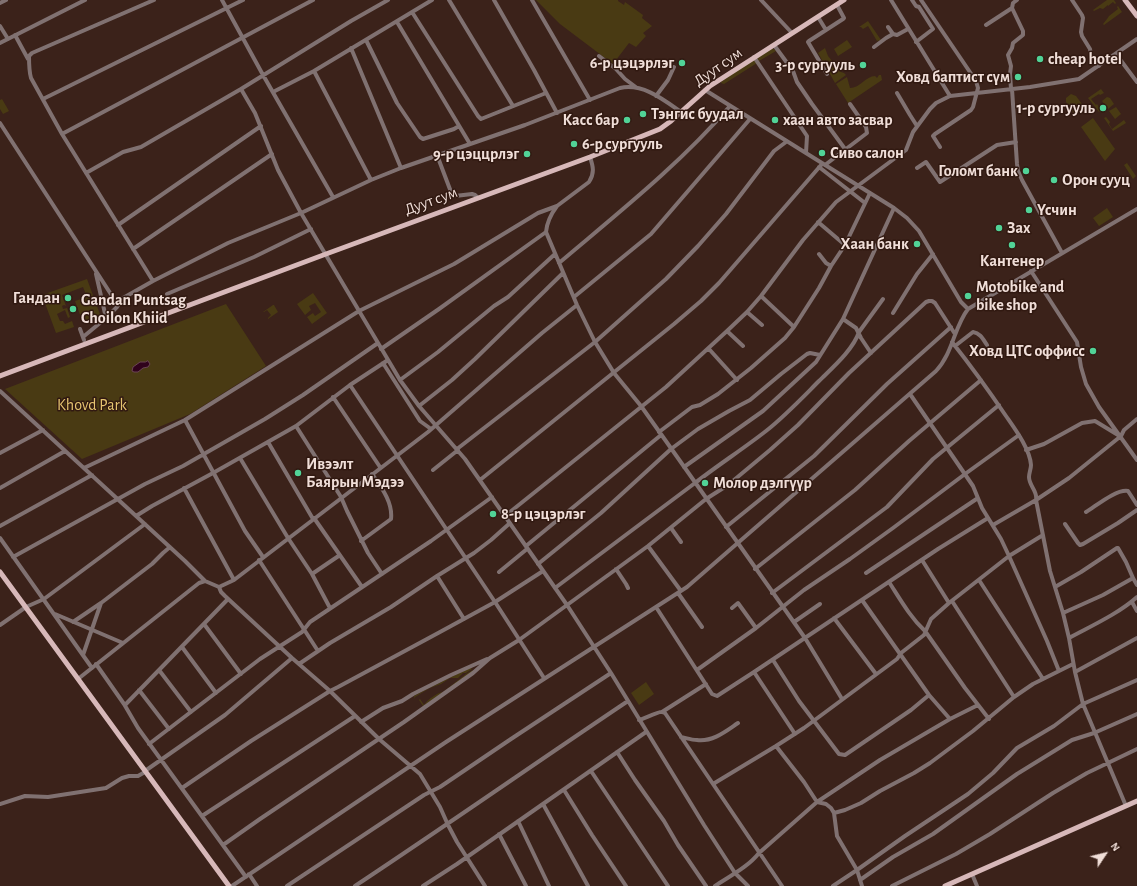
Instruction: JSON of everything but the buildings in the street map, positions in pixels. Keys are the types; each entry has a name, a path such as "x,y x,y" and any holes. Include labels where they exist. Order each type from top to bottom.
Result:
{"main road":[{"name":"Дуут сум","path":"0,376 590,157 660,129 672,121 705,90 716,82 844,0"},
{"path":"1125,0 1137,16"},
{"path":"0,572 230,886"},
{"path":"945,886 1137,801"}],"street":[{"path":"0,3 6,0"},
{"path":"0,43 85,0"},
{"path":"153,281 62,134 31,78 29,72 29,56 32,53 154,0"},
{"path":"222,0 263,75 334,198"},
{"path":"43,99 243,0"},
{"path":"62,134 313,0"},
{"path":"86,173 123,152 141,147 241,89 388,0"},
{"path":"273,92 314,71 432,0"},
{"path":"449,0 513,106"},
{"path":"494,0 557,113"},
{"path":"532,0 590,100"},
{"path":"761,0 792,33"},
{"path":"891,0 950,96"},
{"path":"912,0 916,6 919,7 933,29 916,42"},
{"path":"921,0 976,80 978,86 971,110 935,134 934,138 940,147"},
{"path":"986,25 1012,8 1013,3 1017,0"},
{"path":"1072,0 1083,18 1081,32 1082,36 1090,49 1091,55 1099,66"},
{"path":"827,74 808,42 844,19 836,4"},
{"path":"1012,8 1024,32 1023,35 1013,43 1008,55 1011,66 1010,74 1017,164 1020,177 1062,253"},
{"path":"412,12 481,119 546,93"},
{"path":"818,17 826,30"},
{"path":"396,22 470,144"},
{"path":"0,26 8,39"},
{"path":"888,27 893,34"},
{"path":"874,47 882,40 893,34 897,35 908,29"},
{"path":"15,35 29,60"},
{"path":"505,516 640,406 666,387 747,312 761,296 803,240 836,202 906,150 911,134 933,106 939,101 950,96 1079,79 1137,39"},
{"path":"366,40 397,103 415,132 420,137 423,139 459,126"},
{"path":"774,45 793,71 797,82 812,104 845,149"},
{"path":"351,48 401,168"},
{"path":"1116,54 1137,82"},
{"path":"599,56 616,69 624,79 638,88 656,96 681,112"},
{"path":"754,57 807,136 806,153"},
{"path":"656,96 668,80 674,67"},
{"path":"314,71 371,180"},
{"path":"0,123 116,302 153,281 228,243 302,213 371,180 557,113 620,88 627,86 638,88"},
{"path":"241,89 261,126 278,170 400,380 458,450 510,523 594,646 646,732 735,873 748,886"},
{"path":"705,90 786,142 806,153 822,165 850,192 865,203"},
{"path":"897,93 917,126"},
{"path":"480,480 678,321 711,292 822,165 867,133 866,127 850,104"},
{"path":"559,262 662,175 715,124 730,106"},
{"path":"574,297 651,234 750,119"},
{"path":"118,225 261,126"},
{"path":"433,470 595,342 666,279 726,214 774,151 786,142"},
{"path":"917,168 926,162 940,182 997,145 1016,142"},
{"path":"133,249 272,154"},
{"path":"437,155 451,192 455,196 472,194 478,198"},
{"path":"590,157 594,170 589,182 557,206 550,215 546,232 577,305 595,342 614,372 660,433 737,544 794,622 842,699"},
{"path":"822,165 870,193 907,218 914,225 933,254 961,302 968,308"},
{"path":"499,572 526,547 660,433 692,407 706,402 737,380 785,338 794,327 845,245 870,193"},
{"path":"84,468 185,420 359,311 454,264 538,213 557,206"},
{"path":"684,467 763,411 816,362 843,319 894,208"},
{"path":"230,886 544,678 693,582 939,368 953,344 955,334 968,308 1137,209"},
{"path":"818,222 845,245"},
{"path":"167,294 254,257 311,229"},
{"path":"381,349 546,232"},
{"path":"400,380 438,352 494,306 508,297 555,254"},
{"path":"819,254 826,263 831,266"},
{"path":"893,313 917,274 933,254"},
{"path":"95,269 106,318"},
{"path":"1031,271 1076,342 1086,384 1099,407 1137,460"},
{"path":"420,406 475,359 563,273"},
{"path":"761,296 794,327"},
{"path":"83,337 117,307 122,298"},
{"path":"554,588 634,530 778,420 831,370 846,353 883,299"},
{"path":"362,722 383,708 402,701 451,675 490,658 519,640 616,570 706,499 728,485 770,450 928,300 935,303 955,334"},
{"path":"219,587 234,580 431,429 542,333 577,305"},
{"path":"747,312 762,325"},
{"path":"843,319 856,328 871,353"},
{"path":"726,527 814,456 887,384 951,328"},
{"path":"80,329 86,344"},
{"path":"727,331 743,346"},
{"path":"953,344 973,332 981,336 987,345"},
{"path":"13,557 117,499 183,466 259,422 303,395 378,343"},
{"path":"953,344 982,380 1019,435 1026,450 1031,466 1029,477 1030,482 1036,493 1036,500 1050,571 1063,613 1083,704 1126,806"},
{"path":"708,349 737,380"},
{"path":"538,564 601,513 671,449 698,429 750,400 807,354 810,353 820,355"},
{"path":"136,516 296,426 333,397 388,360"},
{"path":"383,363 420,421 431,429"},
{"path":"755,569 855,490 929,423 982,380"},
{"path":"350,385 379,426 544,678"},
{"path":"0,390 205,581 219,587 221,592 278,646 330,690 379,739 420,774 484,886"},
{"path":"910,394 973,486 982,508 1001,539 1009,556 1059,671"},
{"path":"333,397 380,467"},
{"path":"772,592 887,507 933,459 999,405"},
{"path":"993,525 1036,500 1069,478 1120,436 1124,430 1137,419"},
{"path":"185,420 261,559 318,650"},
{"path":"1026,450 1044,444 1082,423 1094,421 1120,436"},
{"path":"296,426 341,497 361,540 382,574"},
{"path":"0,453 42,430"},
{"path":"697,670 756,628 804,590 850,559 1019,435"},
{"path":"268,442 314,518 362,587"},
{"path":"0,488 66,451"},
{"path":"240,458 288,538 312,574 330,608"},
{"path":"361,540 391,519 392,513 388,500 372,474"},
{"path":"0,526 92,475"},
{"path":"184,488 234,580"},
{"path":"1086,512 1115,493 1124,490 1128,491 1137,505"},
{"path":"149,744 278,646 302,632 310,622 492,497"},
{"path":"866,573 978,498"},
{"path":"1065,524 1080,545 1112,527 1137,510"},
{"path":"656,607 712,694 717,696 988,518"},
{"path":"299,664 318,650 391,607 466,558 491,540 510,523"},
{"path":"0,625 26,607 44,599 145,524"},
{"path":"671,528 681,542"},
{"path":"713,784 795,734 897,659 924,635 931,619 951,602 1009,556 1043,535"},
{"path":"0,538 83,655 94,666 125,705 149,744 223,845 247,876 257,886"},
{"path":"648,546 702,627"},
{"path":"73,622 101,603 152,564 170,547"},
{"path":"1055,587 1117,548 1126,562 1137,585"},
{"path":"312,574 340,555"},
{"path":"922,560 1014,697"},
{"path":"616,570 628,588"},
{"path":"182,788 330,690 464,620 543,571"},
{"path":"437,576 464,620"},
{"path":"1063,613 1103,595 1133,578"},
{"path":"979,580 1043,679"},
{"path":"78,679 199,583 205,581"},
{"path":"889,582 917,623 925,631 989,719"},
{"path":"1069,638 1132,602 1137,597"},
{"path":"125,705 228,599"},
{"path":"862,600 929,695 950,720"},
{"path":"1132,602 1137,611"},
{"path":"83,655 101,603"},
{"path":"732,608 738,603 756,628"},
{"path":"794,622 820,604"},
{"path":"54,614 123,643"},
{"path":"834,618 876,674"},
{"path":"204,624 241,674"},
{"path":"1075,672 1137,638"},
{"path":"182,647 216,693"},
{"path":"0,804 25,796 48,796 106,788 122,778 138,776 160,759 225,715 292,658"},
{"path":"223,845 404,722 473,673 490,658"},
{"path":"773,660 799,701 839,754 845,755 911,710 929,695"},
{"path":"834,813 861,803 914,773 974,731 1014,697 1033,684 1073,664"},
{"path":"159,670 191,712"},
{"path":"754,672 795,734"},
{"path":"286,886 417,799 440,787 611,673"},
{"path":"833,886 904,836 968,794 993,773 1017,748 1054,726 1083,704 1137,680"},
{"path":"640,720 662,712 706,684"},
{"path":"139,690 169,729"},
{"path":"356,886 448,825 550,753 628,701"},
{"path":"715,886 754,859 817,802 880,760 978,705"},
{"path":"662,712 681,737 782,886"},
{"path":"860,880 903,851 933,834 1017,774 1072,740 1137,714"},
{"path":"202,816 355,716"},
{"path":"681,737 698,740 715,738 738,723"},
{"path":"423,886 646,732"},
{"path":"776,746 804,782 817,802 826,804 831,808 834,813 837,836 857,870 862,886"},
{"path":"892,886 956,854 1087,773 1137,749"},
{"path":"617,752 706,886"},
{"path":"591,770 668,886"},
{"path":"564,790 626,886"},
{"path":"543,804 588,886"},
{"path":"518,821 549,886"},
{"path":"499,834 526,886"},
{"path":"972,874 977,886"}],"green space":[{"path":"536,0 618,0 624,5 625,2 643,15 642,18 652,26 643,33 646,36 636,47 629,43 613,64 560,24"},
{"path":"1107,0 1114,0 1116,3 1115,4 1113,2 1103,9 1100,8 1094,11 1093,10"},
{"path":"1118,6 1122,12 1104,25 1103,24 1109,16 1118,9"},
{"path":"868,21 881,40 877,41 868,26 863,29 859,27"},
{"path":"847,40 852,47 838,56 834,49"},
{"path":"825,48 828,56 841,72 846,75 835,83 818,53"},
{"path":"771,49 776,51 759,61 757,58"},
{"path":"754,59 757,63 724,84 721,83 721,82"},
{"path":"881,75 882,80 848,103 836,84 847,77 850,88 869,78 875,76 877,78"},
{"path":"1101,89 1104,93 1091,99 1101,110 1099,112 1088,98"},
{"path":"1071,94 1076,96 1085,108 1075,115 1066,102 1066,98"},
{"path":"1107,97 1110,98 1114,104 1108,109 1102,101"},
{"path":"2,99 9,111 3,114 0,109 0,100"},
{"path":"1116,107 1121,114 1115,119 1109,111"},
{"path":"1106,117 1110,122 1109,124 1112,129 1124,120 1126,123 1113,131 1104,118"},
{"path":"1093,118 1115,149 1105,161 1081,127"},
{"path":"1127,163 1136,176 1133,179 1124,165"},
{"path":"1107,208 1113,217 1099,226 1093,218"},
{"path":"87,279 101,317 83,323 75,301 87,297 83,287 62,295 66,306 62,306 63,309 67,308 70,317 68,318 65,310 57,314 60,321 63,321 65,324 72,321 74,327 56,333 42,295"},
{"path":"313,293 327,313 312,324 307,317 313,313 315,316 321,312 315,303 309,306 311,310 305,315 297,304"},
{"name":"Khovd Park","path":"226,304 266,366 190,414 82,459 5,389"},
{"path":"273,305 278,312 268,319 271,315 267,310 263,312"},
{"path":"467,669 472,669 466,673 463,673 458,678 450,678 415,697 415,699 414,696"},
{"path":"473,670 472,672 423,706 419,700 420,699 424,705 433,697 443,692"},
{"path":"646,682 654,694 639,705 631,693"}],"shaded area":[{"path":"148,361 150,364 148,367 143,368 138,372 132,371 133,367 140,362"}],"place":[{"name":"cheap hotel","path":"1040,59"},
{"name":"6-р цэцэрлэг","path":"682,63"},
{"name":"3-р сургууль","path":"863,65"},
{"name":"Ховд баптист сүм","path":"1018,77"},
{"name":"1-р сургууль","path":"1103,108"},
{"name":"Тэнгис буудал","path":"643,114"},
{"name":"Касс бар","path":"627,120"},
{"name":"хаан авто засвар","path":"775,120"},
{"name":"6-р сургууль","path":"574,144"},
{"name":"Сиво салон","path":"822,153"},
{"name":"9-р цэццрлэг","path":"527,154"},
{"name":"Голомт банк","path":"1026,171"},
{"name":"Орон сууц","path":"1054,180"},
{"name":"Үсчин","path":"1029,210"},
{"name":"Зах","path":"999,228"},
{"name":"Хаан банк","path":"917,244"},
{"name":"Кантенер","path":"1012,245"},
{"name":"Motobike and bike shop","path":"968,296"},
{"name":"Гандан","path":"68,298"},
{"name":"Gandan Puntsag Choilon Khiid","path":"73,309"},
{"name":"Ховд ЦТС оффисс","path":"1093,351"},
{"name":"Ивээлт Баярын Мэдээ","path":"298,473"},
{"name":"Молор дэлгүүр","path":"705,483"},
{"name":"8-р цэцэрлэг","path":"493,514"}]}
